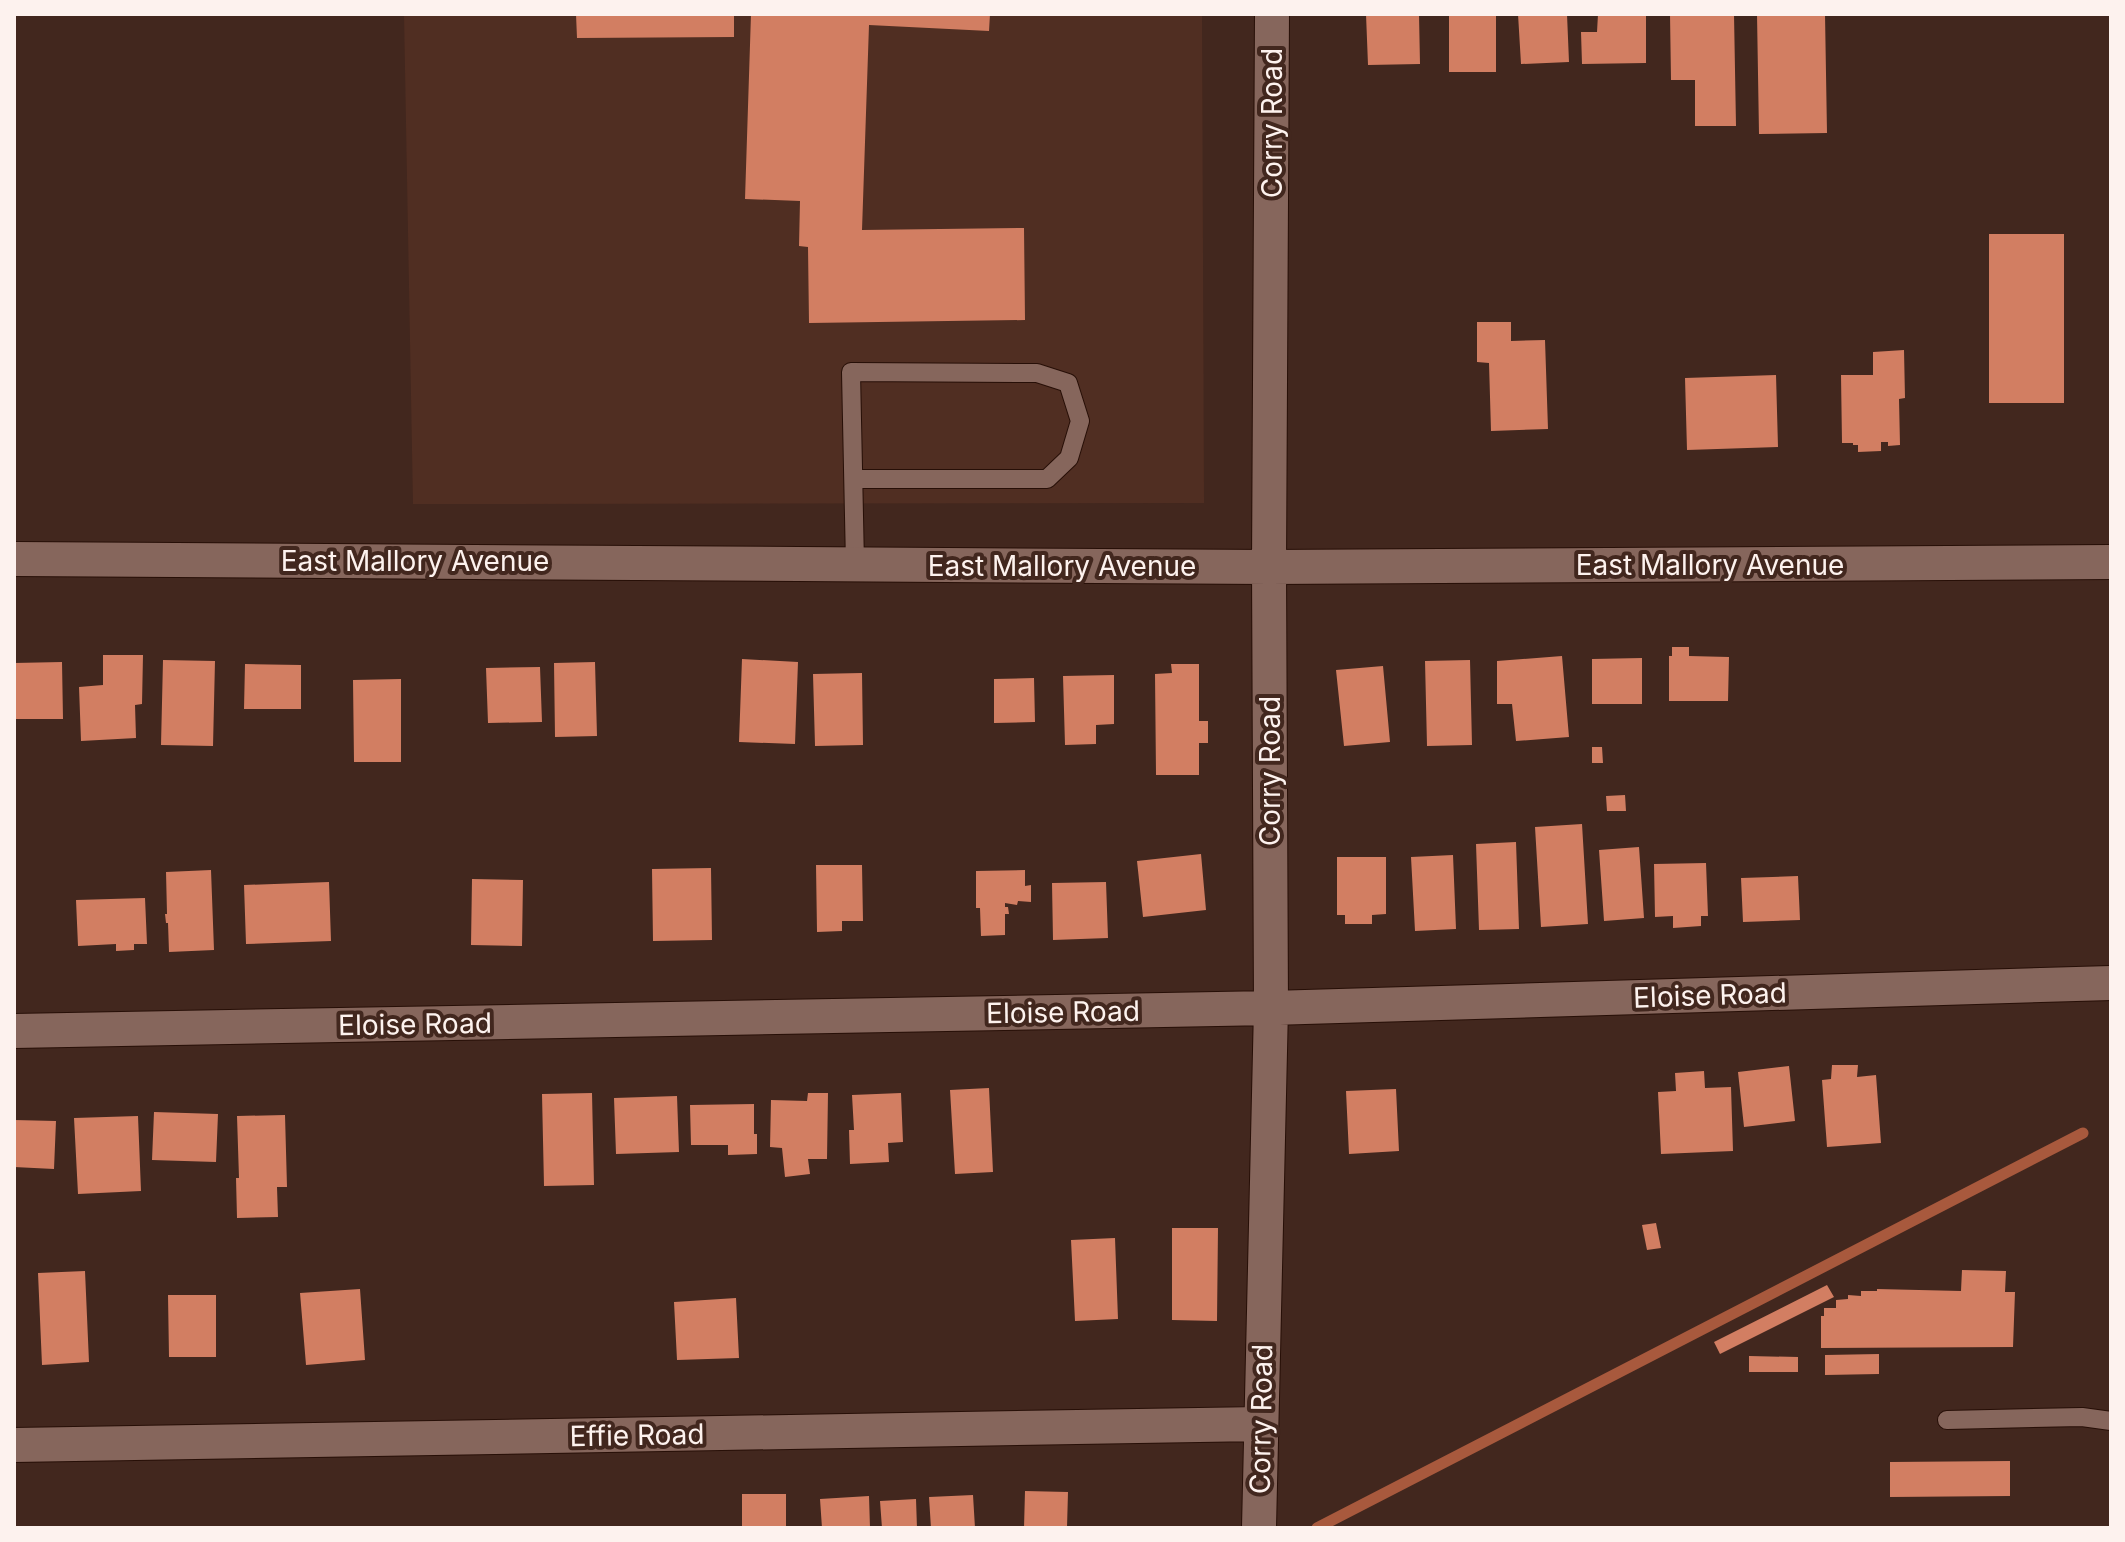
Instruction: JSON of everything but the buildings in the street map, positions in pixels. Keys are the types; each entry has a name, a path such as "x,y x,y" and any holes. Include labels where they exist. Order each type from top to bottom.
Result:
{"street":[{"name":"Corry Road","path":"1259,1528 1271,1008 1269,567 1272,14"},
{"name":"East Mallory Avenue","path":"14,559 1269,567 2111,562"},
{"name":"Eloise Road","path":"14,1031 1271,1008 2111,983"},
{"name":"Effie Road","path":"14,1445 1260,1424"}],"lane":[{"path":"854,479 1047,479 1069,458 1080,421 1068,383 1037,373 851,372 855,564"},
{"path":"1947,1420 2082,1417 2111,1421"}],"shaded area":[{"path":"404,14 1202,14 1204,503 413,504"}],"waterway":[{"path":"1317,1528 2083,1133"}]}
